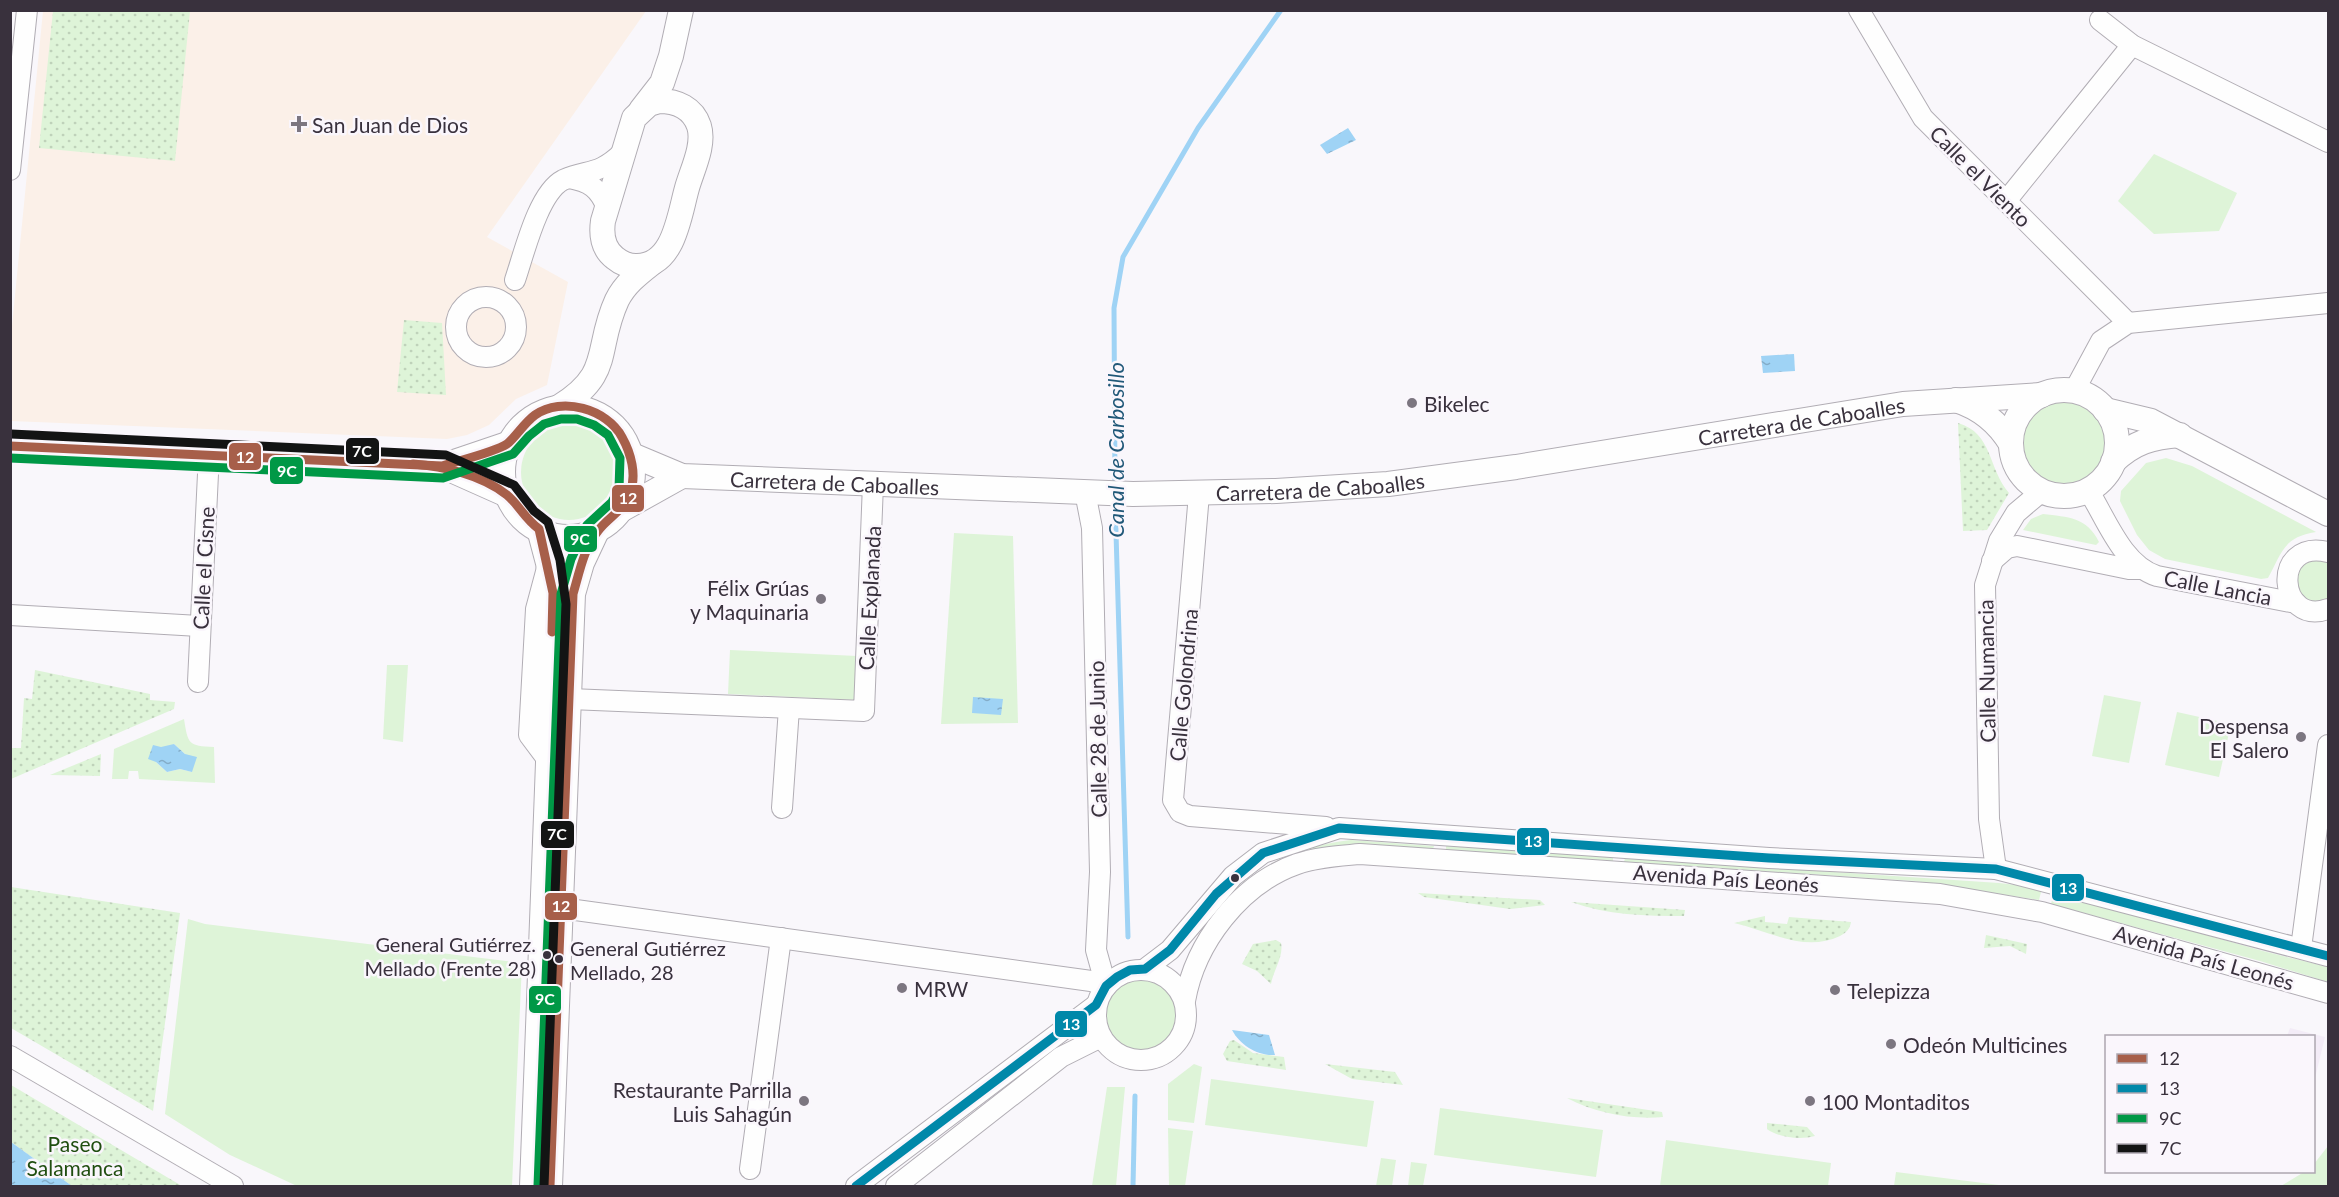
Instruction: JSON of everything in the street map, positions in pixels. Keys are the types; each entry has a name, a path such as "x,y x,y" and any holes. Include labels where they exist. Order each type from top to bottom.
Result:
{"main road":[{"path":"559,407 588,386 597,373 616,302 614,269 601,231 630,127 662,83 671,56 681,10"},
{"path":"616,302 634,277 667,250 699,146 699,126 680,95 671,56"},
{"path":"641,110 649,104 669,101 688,109"},
{"path":"607,250 622,264 642,266 652,263"},
{"path":"597,373 600,391 632,455 631,492 621,510"},
{"path":"2114,462 2116,434 2105,410 2086,394 2074,391 2052,391 2042,395 2022,410 2012,432 2011,444 2019,472 2042,491 2057,496 2073,495 2088,490 2103,478 2114,462 2139,441 2180,435"},
{"name":"Carretera de Caboalles","path":"632,455 682,476 1128,494 1199,494 1388,484 1516,467 1903,404 2042,395"},
{"path":"1954,399 1973,406 1993,420 2011,444"},
{"path":"597,531 572,538 555,537 526,520 507,495 502,477 507,444 520,427 538,413 559,407 579,407 600,414 617,427"},
{"path":"2105,410 2130,414 2180,435 2328,514"},
{"path":"442,466 507,444"},
{"path":"10,446 209,453 442,466 507,495"},
{"path":"550,1186 561,908 553,771 570,699 573,594 582,563 597,531 621,510 682,476"},
{"path":"532,1186 553,771 554,604 548,563 539,529"}],"street":[{"path":"10,170 27,10"},
{"name":"Calle el Viento","path":"1859,10 1923,118 2128,322"},
{"path":"2100,20 2132,45 2328,142"},
{"path":"2006,201 2132,45"},
{"path":"504,304 545,198 556,185 569,178 599,170 622,153"},
{"path":"569,178 585,181 599,190 607,208"},
{"path":"2074,391 2101,341 2128,322 2328,303"},
{"name":"Calle el Cisne","path":"198,682 209,453"},
{"name":"Calle Explanada","path":"789,708 864,711 873,484"},
{"name":"Calle Lancia","path":"2088,490 2140,569"},
{"name":"Calle Numancia","path":"1996,869 1989,819 1984,585 1999,541 2016,513 2042,491"},
{"name":"Calle 28 de Junio","path":"1093,492 1100,872 1096,950 1106,986"},
{"name":"Calle Golondrina","path":"1199,494 1173,800 1180,812 1191,816 1242,822 1339,828"},
{"name":"Calle Lancia","path":"1992,561 2007,548 2017,546 2129,569 2140,569 2157,576 2296,603 2314,611 2328,609"},
{"path":"2296,603 2289,593 2287,582 2288,570 2294,560 2304,553 2316,550 2328,552"},
{"path":"10,615 200,626"},
{"path":"570,699 789,708 782,808"},
{"path":"2301,948 2324,807 2328,745"},
{"path":"1242,822 1257,832 1264,844 1263,853"},
{"name":"Avenida País Leonés","path":"1145,969 1170,950 1233,876 1263,853 1339,828 1735,856 1996,869 2328,956"},
{"name":"Avenida País Leonés","path":"1185,1001 1188,982 1201,952 1215,929 1241,900 1268,879 1299,864 1360,854 1940,894 2042,912 2328,993"},
{"path":"561,908 1091,981 1106,986"},
{"path":"750,1169 782,938"},
{"path":"856,1186 1096,1005 1106,986 1130,970 1145,969 1162,974 1175,985 1185,1001 1187,1017 1175,1046 1162,1056 1146,1060 1132,1060 1116,1052 1101,1037 1096,1026 1096,1005"},
{"path":"896,1186 1061,1057 1101,1037"},
{"path":"10,1056 233,1186"}],"shaded area":[{"name":"San Juan de Dios","path":"43,11 646,11 487,237 568,282 547,385 516,399 489,425 467,435 447,439 11,421 11,336"},
{"path":"2290,1028 2325,1037 2315,1078 2315,1035 2287,1035"}],"green space":[{"path":"53,11 190,11 175,161 39,148"},
{"path":"2154,154 2237,193 2219,231 2154,234 2118,201"},
{"path":"404,320 442,323 446,395 397,392"},
{"path":"2064,401 2080,404 2094,413 2103,427 2106,443 2103,459 2094,473 2080,482 2064,485 2048,482 2034,473 2025,459 2022,443 2025,427 2034,413 2048,404"},
{"path":"1958,423 1969,428 1984,443 2002,484 2009,493 1987,530 1963,531"},
{"path":"569,424 587,428 603,438 613,454 617,472 613,490 603,506 587,516 569,520 551,516 535,506 525,490 521,472 525,454 535,438 551,428"},
{"path":"2166,458 2192,466 2316,532 2305,534 2290,542 2268,578 2261,579 2165,559 2149,550 2137,535 2120,501 2121,491 2146,463"},
{"path":"2043,514 2069,518 2083,523 2099,542 2096,545 2023,530 2031,519"},
{"path":"954,533 1013,536 1018,723 941,724"},
{"path":"2307,559 2328,560 2328,601 2308,601 2296,590 2295,573"},
{"path":"730,650 857,656 855,700 728,694"},
{"path":"387,665 408,665 403,742 383,739"},
{"path":"35,670 150,694 150,700 175,702 174,709 11,779 11,748 21,748 24,698 32,699"},
{"path":"2104,695 2141,702 2129,763 2092,756"},
{"path":"2177,712 2231,724 2219,777 2165,765"},
{"path":"184,719 188,739 191,742 199,746 214,747 215,783 139,779 138,771 129,771 128,779 112,779 114,749","holes":["174,744 185,754 192,772 180,769 167,772 156,762"]},
{"path":"101,754 100,776 50,775"},
{"path":"1351,840 1434,846 1433,849 1350,844 1300,855 1203,931 1201,929 1231,893 1266,867 1284,857 1305,850"},
{"path":"1446,846 1613,857 1613,862 1446,850"},
{"path":"1625,858 1999,883 2042,888 2039,900 1915,881 1624,862"},
{"path":"11,887 180,913 153,1111 11,1028"},
{"path":"2054,892 2328,967 2328,982 2051,904"},
{"path":"1418,893 1540,900 1545,905 1510,909 1424,897"},
{"path":"1571,902 1685,910 1684,916 1641,915 1598,910"},
{"path":"1765,916 1765,922 1787,924 1789,917 1851,922 1844,934 1827,941 1813,942 1787,939 1734,923"},
{"path":"188,919 205,924 522,963 512,1186 297,1186 230,1155 165,1114"},
{"path":"1986,935 2027,944 2026,954 2010,946 1984,948"},
{"path":"1276,940 1281,943 1282,948 1271,984 1257,971 1242,964 1253,944"},
{"path":"1141,978 1162,984 1172,994 1178,1015 1172,1036 1162,1046 1141,1052 1120,1046 1110,1036 1104,1015 1110,994 1120,984"},
{"path":"1234,1040 1253,1053 1284,1057 1286,1070 1227,1061 1223,1054 1230,1041"},
{"path":"1194,1064 1202,1067 1194,1123 1168,1120 1168,1084"},
{"path":"1325,1064 1395,1072 1403,1085 1352,1079"},
{"path":"1211,1079 1374,1101 1367,1147 1205,1125"},
{"name":"Paseo Salamanca","path":"11,1085 182,1186 72,1186 11,1142"},
{"path":"1107,1087 1125,1087 1116,1186 1092,1186"},
{"path":"1567,1098 1662,1112 1663,1117 1614,1114 1589,1108"},
{"path":"1440,1108 1603,1130 1596,1177 1434,1155"},
{"path":"1767,1123 1807,1127 1815,1136 1797,1138 1784,1136 1767,1129"},
{"path":"1168,1128 1193,1131 1185,1186 1169,1186"},
{"path":"1666,1140 1831,1163 1828,1186 1660,1186"},
{"path":"2328,1146 2328,1186 2281,1186 2302,1173 2315,1173 2315,1163"},
{"path":"1381,1158 1396,1160 1392,1186 1376,1186"},
{"path":"1411,1162 1427,1164 1423,1186 1408,1186"},
{"path":"1896,1172 2007,1186 1894,1186"}],"water":[{"path":"1348,128 1356,140 1327,154 1320,145"},
{"path":"1794,354 1795,371 1763,373 1761,356"},
{"path":"973,697 1003,699 1001,715 972,713"},
{"path":"174,744 185,754 197,757 192,772 180,769 167,772 156,762 148,759 153,745 161,747"},
{"path":"1232,1030 1269,1035 1275,1055 1262,1054 1250,1049"},
{"path":"11,1142 72,1186 11,1186"}],"waterway":[{"name":"Canal de Carbosillo","path":"1115,486 1114,308 1123,257 1198,128 1281,10"},
{"name":"Canal de Carbosillo","path":"1115,499 1128,937"},
{"name":"Canal de Carbosillo","path":"1133,1186 1135,1096"}],"transit line":[{"name":"12","path":"10,446 442,466 507,444 535,415 558,406 583,408 606,419 615,427 630,457 633,472 632,486 624,505 593,537 582,561 573,594 550,1186"},
{"name":"9C","path":"10,458 443,478 513,454 529,436 544,424 561,419 577,419 594,425 608,435 620,458 619,489 612,502 587,525 571,559 561,594 538,1186"},
{"name":"7C","path":"11,434 446,455 514,485 534,511 548,522 560,560 566,604 544,1186"},
{"name":"12","path":"413,464 449,469 486,482 507,495 539,529 553,593 552,632"},
{"name":"13","path":"856,1186 1096,1005 1106,986 1117,977 1130,970 1145,969 1170,950 1216,894 1263,853 1339,828 1769,858 1996,869 2328,956"}],"place":[{"name":"San Juan de Dios","path":"299,124"},
{"name":"Bikelec","path":"1412,403"},
{"name":"Félix Grúas y Maquinaria","path":"821,599"},
{"name":"Despensa El Salero","path":"2301,737"},
{"name":"General Gutiérrez. Mellado (Frente 28)","path":"547,955"},
{"name":"General Gutiérrez Mellado, 28","path":"559,959"},
{"name":"MRW","path":"902,988"},
{"name":"Telepizza","path":"1835,990"},
{"name":"Odeón Multicines","path":"1891,1044"},
{"name":"Restaurante Parrilla Luis Sahagún","path":"804,1101"},
{"name":"100 Montaditos","path":"1810,1101"}]}
